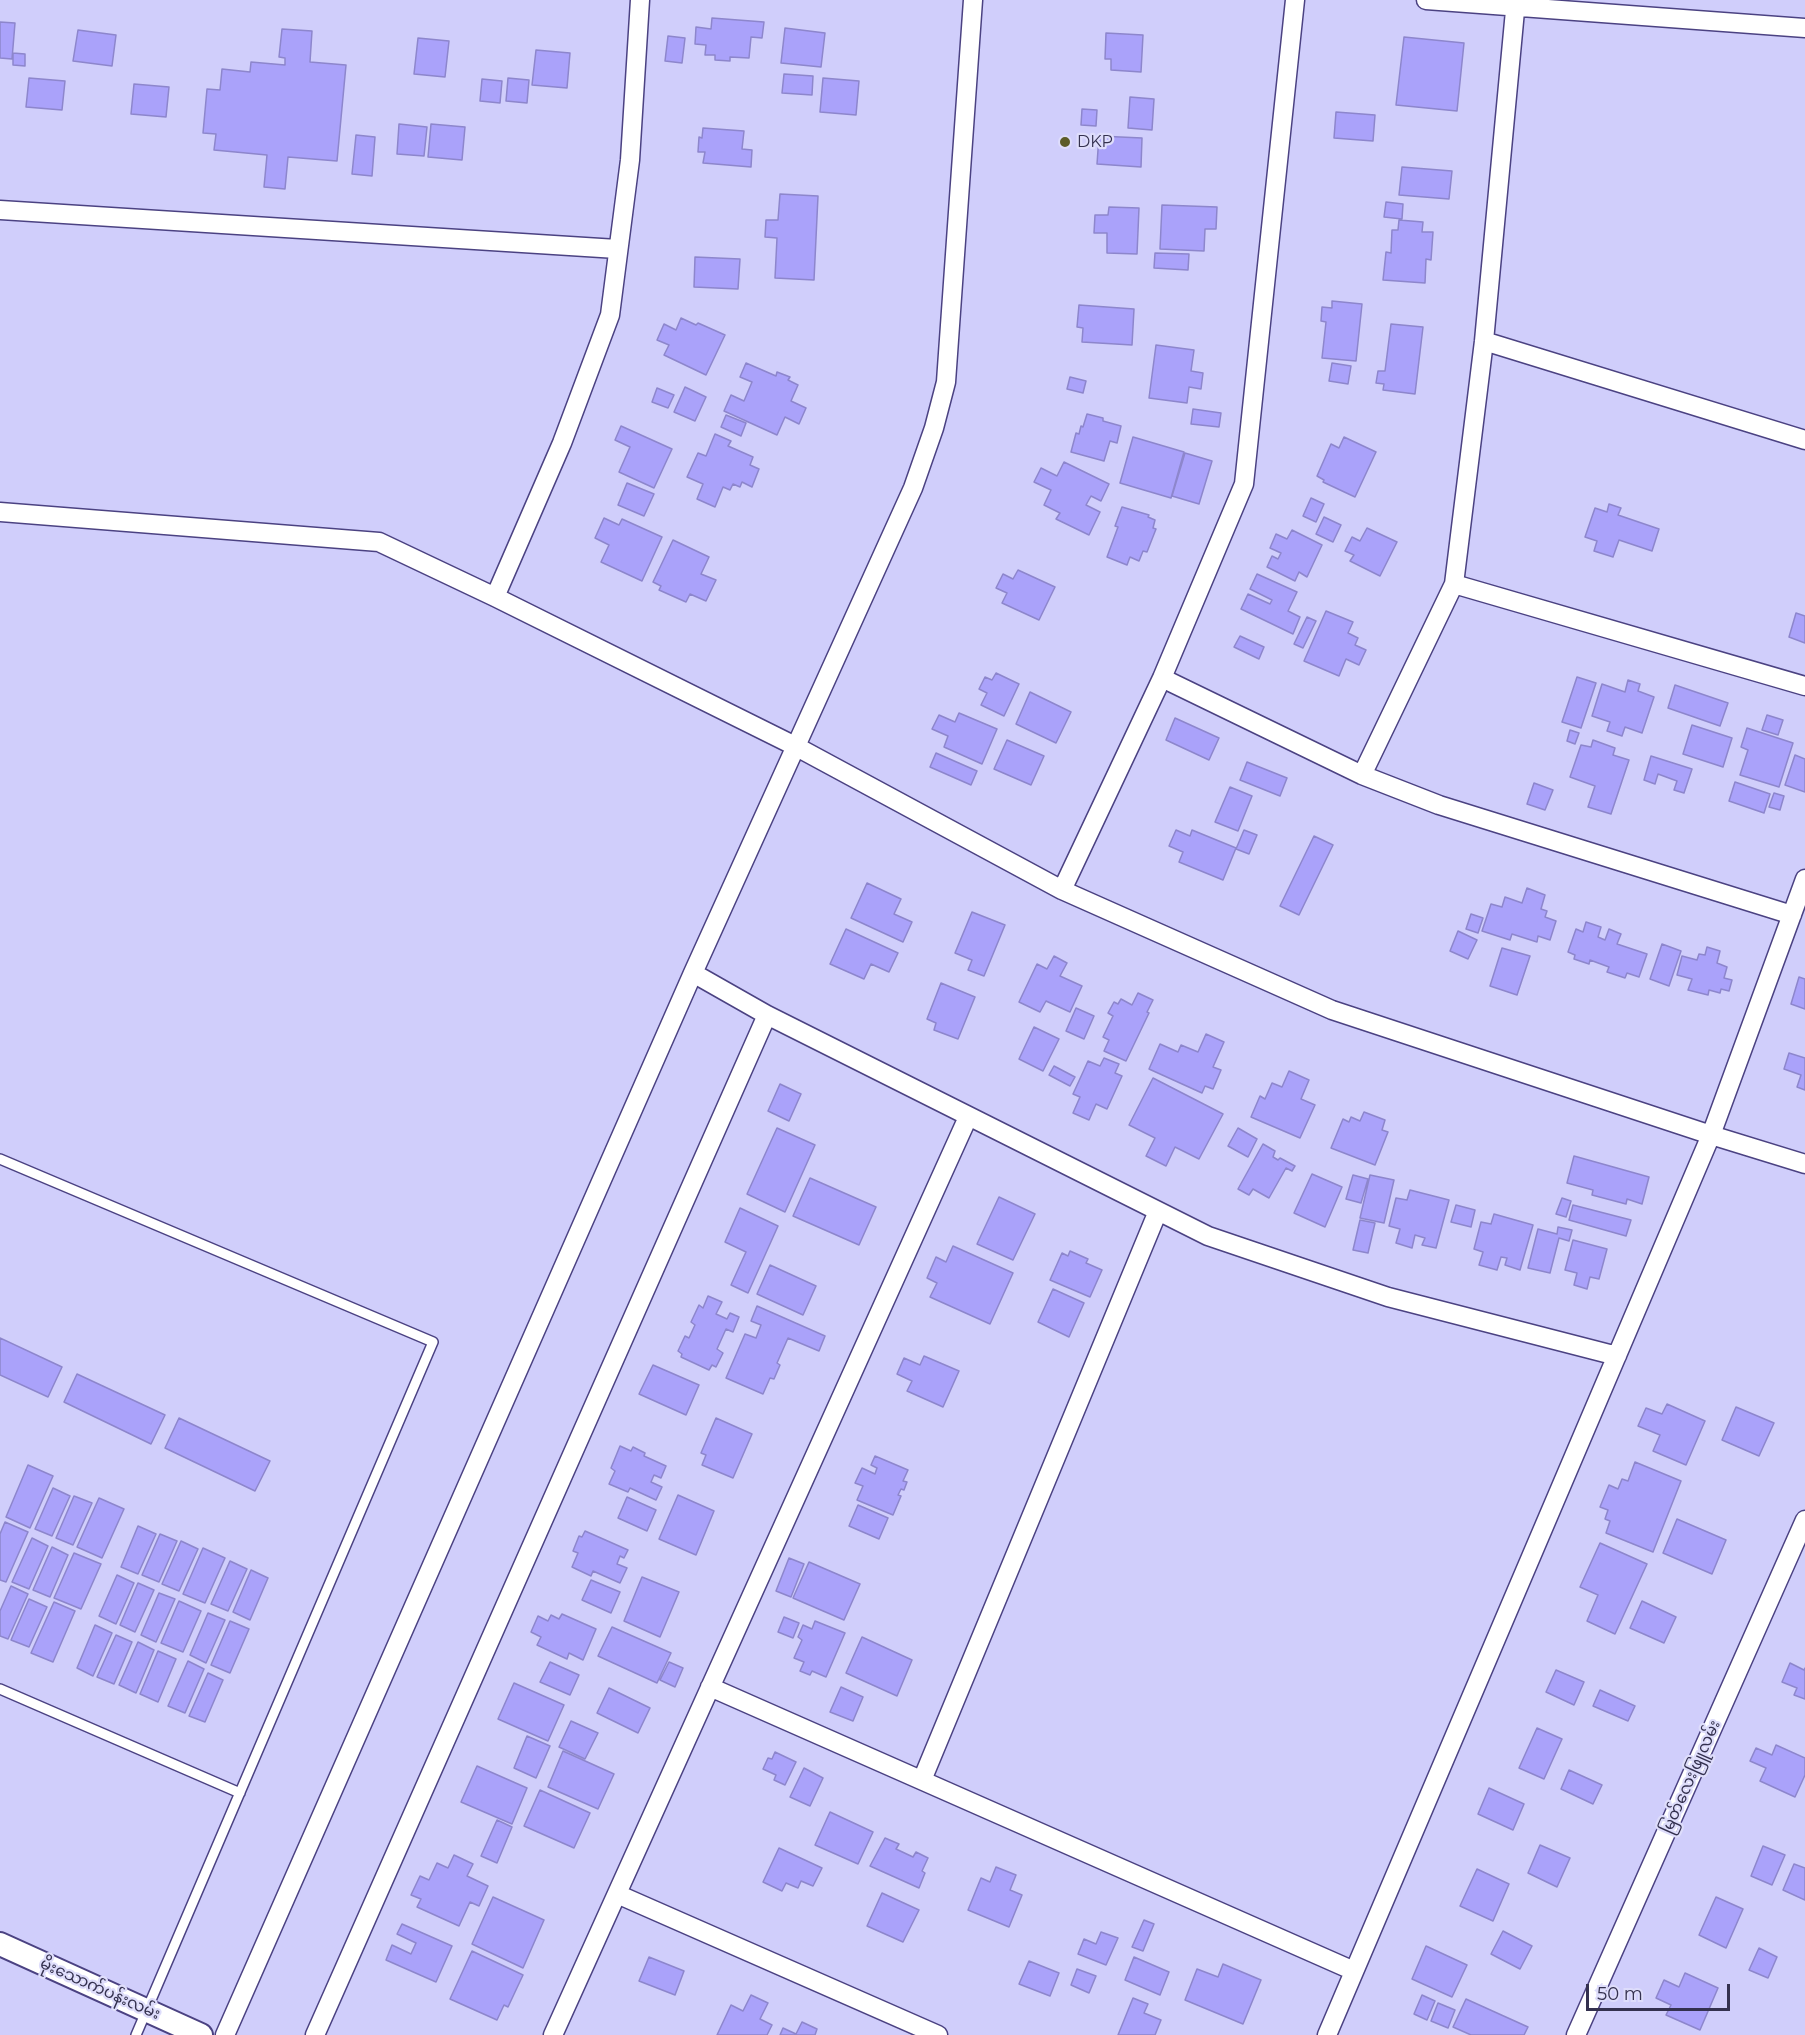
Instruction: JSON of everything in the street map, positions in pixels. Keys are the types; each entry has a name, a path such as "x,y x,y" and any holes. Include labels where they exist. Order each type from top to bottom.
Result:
{"street":[{"path":"495,597 561,443 610,315 630,160 640,0"},
{"path":"225,2035 693,973 913,488 934,428 945,382 973,0"},
{"path":"1062,890 1162,678 1244,484 1295,0"},
{"path":"1426,0 1515,4 1805,28"},
{"path":"1362,775 1454,584 1484,340 1515,4"},
{"path":"0,210 617,249"},
{"path":"1484,340 1805,440"},
{"path":"0,512 379,542 795,746 1062,890 1332,1010 1711,1136 1805,1164"},
{"path":"1454,584 1805,686"},
{"path":"1162,678 1362,775 1439,805 1792,915"},
{"path":"1327,2035 1711,1136 1805,879"},
{"path":"693,973 767,1015 1208,1236 1388,1297 1617,1356"},
{"path":"315,2035 767,1015"},
{"path":"553,2035 968,1116"},
{"path":"922,1780 1158,1211"},
{"name":"မြတ်လေးဖြူလမ်း","path":"1576,2035 1805,1520"},
{"path":"710,1687 1354,1971"},
{"path":"617,1894 938,2035"},
{"name":"မိုးသောက်ပန်းလမ်း","path":"0,1944 201,2035"}],"lane":[{"path":"0,1159 433,1342 136,2035"},
{"path":"0,1689 240,1793"}],"building":[{"path":"712,18 764,22 762,38 751,37 749,58 730,57 730,61 715,60 715,55 705,55 706,45 695,44 696,27 711,29"},
{"path":"0,22 15,23 12,59 0,58"},
{"path":"785,28 825,33 821,67 781,63"},
{"path":"282,29 312,31 310,62 346,65 337,161 288,157 285,189 264,187 267,155 214,150 216,134 203,133 207,89 220,90 222,69 250,72 251,62 285,65 285,58 279,57"},
{"path":"78,30 116,35 112,66 73,61"},
{"path":"1106,33 1143,35 1141,72 1111,70 1111,59 1105,59"},
{"path":"668,36 685,38 682,63 665,61"},
{"path":"1404,37 1464,43 1457,111 1396,105"},
{"path":"418,38 449,41 445,77 414,74"},
{"path":"536,50 570,53 567,88 532,85"},
{"path":"13,53 25,54 25,66 13,65"},
{"path":"784,74 813,76 812,95 782,93"},
{"path":"29,78 65,81 62,110 26,107"},
{"path":"508,78 529,80 527,103 506,101"},
{"path":"823,78 859,81 856,115 820,112"},
{"path":"482,79 502,81 500,103 480,101"},
{"path":"134,84 169,87 166,117 131,114"},
{"path":"1130,97 1154,99 1152,130 1128,128"},
{"path":"1082,109 1097,110 1096,126 1081,125"},
{"path":"1336,112 1375,115 1373,141 1334,138"},
{"path":"399,124 427,127 424,156 397,154"},
{"path":"431,124 465,127 462,160 428,157"},
{"path":"703,128 744,131 742,149 752,150 751,167 703,163 705,152 698,152 699,137 702,138"},
{"path":"356,135 375,137 372,176 352,174"},
{"path":"1099,136 1142,138 1141,167 1097,164"},
{"path":"1402,167 1452,171 1449,199 1399,195"},
{"path":"780,194 818,196 814,280 775,278 777,238 765,237 766,220 778,220"},
{"path":"1386,202 1403,204 1402,219 1384,217"},
{"path":"1162,205 1217,207 1216,229 1205,229 1204,251 1160,249"},
{"path":"1109,207 1139,208 1137,254 1107,253 1107,233 1094,233 1095,215 1108,215"},
{"path":"1399,220 1423,222 1422,232 1433,232 1431,260 1426,259 1425,283 1383,280 1386,252 1391,253 1392,230 1398,230"},
{"path":"1155,253 1189,254 1188,270 1154,268"},
{"path":"695,257 740,259 738,289 694,287"},
{"path":"1332,301 1362,304 1356,361 1322,358 1326,322 1321,321 1322,307 1332,308"},
{"path":"1079,305 1134,309 1132,345 1082,342 1083,328 1077,327"},
{"path":"681,318 725,335 706,375 664,355 669,345 657,340 664,324 676,330"},
{"path":"1391,324 1423,327 1415,394 1383,390 1384,384 1376,383 1378,371 1385,371"},
{"path":"1156,345 1194,350 1191,371 1203,373 1201,389 1189,387 1187,403 1149,398"},
{"path":"746,363 776,376 777,372 790,377 788,380 798,385 791,401 806,408 799,424 785,417 777,435 724,411 731,395 744,401 752,382 740,377"},
{"path":"1332,363 1351,366 1348,384 1329,381"},
{"path":"1070,377 1086,381 1083,393 1067,389"},
{"path":"685,387 706,397 695,421 674,412"},
{"path":"657,388 674,395 668,408 652,402"},
{"path":"1193,409 1221,413 1219,427 1191,424"},
{"path":"1087,414 1121,426 1117,443 1110,441 1104,461 1071,452 1076,433 1079,434"},
{"path":"726,415 746,423 741,436 721,427"},
{"path":"621,426 672,449 654,488 619,472 630,447 615,440"},
{"path":"715,434 731,441 728,446 753,457 750,465 759,469 752,487 742,482 740,487 733,484 730,490 723,487 715,507 697,499 703,484 687,477 698,453 706,456"},
{"path":"1133,437 1184,452 1171,498 1120,483"},
{"path":"1344,437 1376,452 1355,497 1323,482 1324,480 1317,476 1331,444 1339,448"},
{"path":"1185,453 1212,461 1199,504 1172,496"},
{"path":"1064,462 1109,484 1101,501 1091,496 1086,505 1100,512 1089,535 1056,519 1060,513 1044,505 1051,490 1034,482 1041,468 1057,476"},
{"path":"627,483 654,494 644,516 618,505"},
{"path":"1311,498 1324,504 1316,522 1303,516"},
{"path":"1609,504 1621,508 1618,515 1659,529 1652,551 1619,540 1613,557 1594,551 1597,541 1585,537 1595,508 1607,512"},
{"path":"1122,507 1149,515 1148,517 1155,520 1153,528 1156,529 1147,552 1143,551 1139,561 1130,557 1127,565 1107,557 1118,527 1115,526"},
{"path":"1324,517 1341,525 1333,542 1316,534"},
{"path":"604,518 619,525 622,519 662,537 642,581 601,562 609,545 595,538"},
{"path":"1367,528 1397,542 1380,576 1350,561 1354,555 1345,551 1352,537 1360,541"},
{"path":"1292,530 1322,545 1307,577 1299,572 1295,581 1267,567 1272,556 1278,559 1281,553 1270,548 1276,534 1287,539"},
{"path":"673,540 709,557 701,574 716,580 706,601 690,594 686,602 659,590 661,586 653,582"},
{"path":"1018,570 1055,587 1039,620 1002,603 1007,593 996,588 1003,574 1013,579"},
{"path":"1257,574 1297,592 1288,611 1300,617 1293,634 1241,609 1248,594 1270,604 1272,600 1250,589"},
{"path":"1326,611 1353,622 1348,633 1358,638 1355,645 1366,650 1359,665 1346,659 1339,676 1304,661"},
{"path":"1796,613 1805,616 1805,643 1789,637"},
{"path":"1307,617 1316,621 1303,648 1294,644"},
{"path":"1240,636 1264,647 1259,659 1234,647"},
{"path":"996,673 1019,684 1004,716 981,705 987,693 979,689 985,677 992,680"},
{"path":"1577,677 1596,683 1581,728 1562,722"},
{"path":"1628,680 1640,684 1638,691 1654,697 1642,733 1625,727 1622,736 1607,731 1610,722 1592,716 1602,684 1625,692"},
{"path":"1675,685 1728,703 1720,726 1668,708"},
{"path":"1030,692 1071,712 1056,743 1016,724"},
{"path":"959,713 997,729 982,764 944,747 948,736 932,729 939,715 955,722"},
{"path":"1767,715 1783,720 1778,735 1762,730"},
{"path":"1175,718 1219,738 1209,760 1166,740"},
{"path":"1692,725 1732,738 1723,767 1683,754"},
{"path":"1747,728 1793,743 1779,787 1740,775 1748,750 1741,747"},
{"path":"1570,730 1579,733 1575,744 1567,741"},
{"path":"1007,740 1044,756 1031,785 994,769"},
{"path":"1593,740 1615,748 1613,755 1629,760 1611,814 1588,807 1595,786 1570,777 1581,745 1591,747"},
{"path":"936,753 977,771 971,785 930,767"},
{"path":"1795,755 1805,759 1805,792 1785,785"},
{"path":"1651,756 1692,769 1684,793 1674,790 1677,781 1658,774 1655,784 1644,780"},
{"path":"1247,762 1287,778 1280,796 1240,780"},
{"path":"1735,782 1770,794 1764,813 1729,801"},
{"path":"1534,783 1553,790 1545,810 1527,804"},
{"path":"1230,787 1252,796 1238,831 1215,822"},
{"path":"1774,793 1784,796 1780,810 1769,807"},
{"path":"1176,830 1190,836 1192,830 1236,848 1223,880 1179,862 1183,852 1169,846"},
{"path":"1244,830 1257,835 1249,854 1236,849"},
{"path":"1314,836 1333,845 1299,915 1280,906"},
{"path":"867,883 901,899 894,914 912,922 903,942 851,918"},
{"path":"1527,888 1545,895 1541,909 1547,911 1545,917 1556,921 1550,940 1538,936 1537,942 1512,934 1510,940 1482,931 1491,904 1502,907 1505,897 1522,903"},
{"path":"972,912 1005,925 984,976 968,970 972,960 955,953"},
{"path":"1471,914 1483,918 1478,933 1466,929"},
{"path":"1586,922 1601,927 1598,937 1605,940 1609,929 1621,934 1617,944 1647,954 1639,977 1627,973 1625,978 1607,972 1609,967 1590,960 1589,964 1574,959 1575,955 1568,952 1576,929 1583,932"},
{"path":"846,929 898,953 889,972 871,964 864,979 830,964"},
{"path":"1458,931 1477,940 1468,959 1450,951"},
{"path":"1662,944 1681,951 1669,986 1650,979"},
{"path":"1707,947 1720,951 1717,963 1727,967 1724,978 1732,980 1729,991 1721,989 1720,993 1709,990 1708,995 1688,990 1692,979 1677,975 1682,956 1697,960 1699,954 1705,955"},
{"path":"1502,948 1530,956 1517,995 1490,986"},
{"path":"1054,956 1067,963 1060,976 1082,986 1070,1012 1046,1001 1040,1012 1019,1002 1037,964 1047,969"},
{"path":"1799,977 1805,979 1805,1009 1791,1004"},
{"path":"941,983 975,997 958,1039 934,1030 936,1023 927,1019"},
{"path":"1138,993 1153,1000 1126,1061 1104,1051 1109,1040 1103,1037 1113,1016 1108,1013 1114,1002 1118,1004 1121,999 1132,1005"},
{"path":"1076,1008 1094,1016 1084,1039 1066,1031"},
{"path":"1034,1027 1059,1039 1043,1071 1019,1059"},
{"path":"1206,1034 1224,1042 1213,1067 1221,1070 1213,1089 1205,1086 1202,1093 1149,1069 1160,1044 1178,1052 1181,1045 1198,1052"},
{"path":"1789,1053 1805,1058 1805,1090 1797,1087 1801,1075 1784,1069"},
{"path":"1104,1058 1119,1064 1115,1073 1122,1076 1107,1109 1096,1104 1089,1120 1073,1113 1080,1097 1073,1094 1088,1061 1100,1066"},
{"path":"1054,1066 1075,1077 1070,1086 1049,1075"},
{"path":"1289,1071 1309,1080 1301,1099 1315,1105 1300,1138 1251,1117 1260,1096 1265,1099 1272,1083 1282,1087"},
{"path":"1153,1078 1223,1114 1199,1159 1175,1147 1166,1166 1146,1156 1155,1138 1129,1125"},
{"path":"780,1084 801,1094 789,1121 768,1111"},
{"path":"1364,1112 1385,1120 1382,1130 1388,1132 1375,1165 1331,1148 1343,1119 1349,1122 1351,1117 1360,1121"},
{"path":"777,1128 815,1145 785,1212 747,1194"},
{"path":"1238,1128 1257,1139 1248,1157 1228,1146"},
{"path":"1263,1144 1275,1151 1273,1157 1295,1166 1292,1171 1286,1168 1269,1198 1253,1189 1249,1195 1238,1189"},
{"path":"1574,1156 1649,1177 1642,1204 1627,1199 1626,1204 1592,1195 1593,1190 1567,1183"},
{"path":"1312,1174 1342,1187 1325,1227 1294,1213"},
{"path":"1353,1175 1368,1179 1361,1203 1346,1199"},
{"path":"1370,1175 1394,1180 1384,1223 1360,1218"},
{"path":"810,1178 876,1207 859,1245 793,1216"},
{"path":"1410,1190 1449,1200 1436,1248 1422,1245 1425,1238 1415,1235 1412,1248 1396,1243 1400,1229 1389,1226 1396,1198 1407,1200"},
{"path":"999,1197 1035,1214 1013,1260 977,1244"},
{"path":"1562,1198 1571,1201 1566,1217 1556,1214"},
{"path":"1456,1205 1475,1210 1471,1227 1451,1222"},
{"path":"1573,1205 1631,1220 1626,1236 1569,1220"},
{"path":"740,1208 778,1226 748,1293 731,1285 746,1252 725,1242"},
{"path":"1494,1214 1533,1225 1520,1270 1505,1265 1507,1258 1501,1257 1497,1270 1479,1265 1483,1252 1474,1249 1481,1222 1491,1224"},
{"path":"1360,1220 1375,1223 1368,1253 1353,1250"},
{"path":"1558,1227 1572,1230 1569,1241 1559,1238 1550,1273 1528,1268 1538,1229 1557,1234"},
{"path":"1573,1240 1607,1249 1599,1279 1590,1277 1587,1289 1574,1285 1577,1273 1565,1270"},
{"path":"953,1246 1013,1273 990,1324 930,1297 937,1283 927,1278 936,1257 946,1262"},
{"path":"1070,1251 1088,1259 1086,1263 1102,1270 1090,1297 1050,1280 1062,1253 1068,1256"},
{"path":"770,1265 816,1286 803,1315 757,1294"},
{"path":"1053,1289 1084,1303 1069,1337 1038,1322"},
{"path":"708,1296 722,1302 716,1314 727,1319 730,1313 739,1317 733,1332 726,1329 717,1349 723,1353 716,1367 712,1365 709,1370 681,1357 682,1354 678,1351 685,1336 689,1338 695,1325 691,1322 699,1305 703,1308"},
{"path":"757,1306 825,1336 819,1351 788,1338 777,1363 780,1365 774,1379 770,1378 763,1394 726,1378 745,1334 756,1338 761,1325 751,1321"},
{"path":"0,1338 62,1367 48,1397 0,1375"},
{"path":"924,1356 959,1371 943,1407 907,1391 912,1381 897,1374 904,1358 920,1365"},
{"path":"653,1365 699,1385 686,1415 639,1394"},
{"path":"77,1374 165,1415 151,1444 64,1402"},
{"path":"1667,1404 1705,1421 1686,1465 1653,1451 1660,1435 1638,1426 1646,1408 1662,1414"},
{"path":"1736,1407 1774,1423 1759,1456 1722,1440"},
{"path":"179,1418 270,1461 255,1491 165,1448"},
{"path":"716,1418 752,1434 733,1478 702,1465 706,1455 701,1453"},
{"path":"620,1446 631,1451 633,1447 645,1453 644,1456 666,1466 661,1478 654,1475 651,1482 662,1487 656,1500 630,1488 628,1492 609,1484 615,1471 611,1468"},
{"path":"875,1456 908,1470 903,1481 907,1482 904,1490 901,1489 898,1495 901,1496 893,1515 857,1500 863,1486 855,1483 862,1468 875,1474 877,1468 871,1465"},
{"path":"1635,1462 1681,1481 1653,1552 1606,1533 1610,1521 1605,1519 1608,1510 1600,1507 1609,1485 1618,1489 1622,1479 1628,1481"},
{"path":"28,1465 53,1476 30,1528 6,1517"},
{"path":"53,1488 70,1496 52,1536 35,1529"},
{"path":"678,1495 714,1511 696,1555 659,1539"},
{"path":"74,1496 92,1503 73,1545 56,1538"},
{"path":"627,1497 656,1510 647,1531 618,1518"},
{"path":"99,1498 124,1509 102,1558 77,1547"},
{"path":"858,1505 888,1518 879,1539 849,1526"},
{"path":"1677,1519 1726,1540 1712,1574 1663,1553"},
{"path":"5,1522 28,1532 6,1582 0,1580 0,1534"},
{"path":"138,1526 156,1534 138,1574 121,1567"},
{"path":"585,1531 628,1550 624,1558 620,1556 617,1564 627,1568 620,1583 593,1571 591,1576 572,1567 578,1553 573,1551 579,1536 582,1537"},
{"path":"160,1534 177,1541 159,1582 142,1575"},
{"path":"32,1538 48,1546 29,1589 12,1582"},
{"path":"181,1541 198,1549 179,1591 162,1584"},
{"path":"1600,1543 1647,1564 1615,1634 1587,1621 1598,1595 1580,1587"},
{"path":"52,1547 68,1555 50,1597 33,1590"},
{"path":"203,1548 225,1558 205,1603 183,1594"},
{"path":"74,1553 101,1564 81,1609 54,1598"},
{"path":"789,1558 804,1564 791,1597 776,1591"},
{"path":"230,1561 247,1569 228,1611 211,1604"},
{"path":"809,1562 860,1584 844,1620 793,1598"},
{"path":"251,1570 268,1578 250,1620 233,1612"},
{"path":"117,1575 134,1583 116,1624 99,1616"},
{"path":"642,1577 679,1592 660,1637 624,1621"},
{"path":"591,1580 620,1592 611,1613 582,1600"},
{"path":"138,1583 154,1590 135,1632 120,1625"},
{"path":"11,1586 28,1594 8,1639 0,1636 0,1611"},
{"path":"159,1593 175,1599 156,1642 141,1635"},
{"path":"29,1599 47,1607 29,1647 11,1640"},
{"path":"179,1601 201,1611 183,1652 161,1643"},
{"path":"1642,1601 1676,1617 1664,1643 1630,1628"},
{"path":"54,1602 75,1611 53,1662 31,1653"},
{"path":"208,1613 225,1620 206,1663 190,1655"},
{"path":"562,1614 596,1629 583,1660 569,1653 567,1659 537,1645 541,1637 531,1632 538,1616 548,1621 551,1615 559,1619"},
{"path":"784,1617 799,1623 793,1638 778,1632"},
{"path":"230,1621 249,1629 230,1673 211,1665"},
{"path":"815,1621 845,1633 826,1677 812,1671 810,1675 800,1671 804,1662 794,1658 802,1640 798,1637 803,1625 812,1629"},
{"path":"95,1625 112,1633 93,1676 77,1668"},
{"path":"612,1627 671,1653 657,1683 598,1656"},
{"path":"116,1635 132,1642 114,1684 97,1677"},
{"path":"862,1637 912,1660 897,1696 846,1673"},
{"path":"138,1642 154,1650 136,1693 119,1685"},
{"path":"158,1651 176,1659 158,1702 140,1694"},
{"path":"188,1661 204,1669 185,1713 168,1706"},
{"path":"550,1662 579,1675 570,1695 540,1682"},
{"path":"669,1662 683,1668 675,1687 660,1680"},
{"path":"1790,1663 1804,1670 1805,1668 1805,1699 1794,1695 1797,1688 1782,1682"},
{"path":"1556,1670 1584,1682 1574,1705 1546,1692"},
{"path":"208,1673 223,1680 205,1722 189,1716"},
{"path":"514,1683 564,1705 548,1741 498,1719"},
{"path":"841,1687 863,1697 853,1721 830,1712"},
{"path":"609,1688 650,1708 638,1733 597,1713"},
{"path":"1600,1690 1635,1706 1628,1721 1593,1706"},
{"path":"571,1721 598,1733 585,1759 559,1747"},
{"path":"1537,1728 1562,1739 1544,1779 1519,1768"},
{"path":"527,1736 550,1746 536,1778 514,1768"},
{"path":"1776,1745 1805,1758 1805,1775 1795,1797 1760,1781 1766,1768 1750,1761 1756,1748 1772,1755"},
{"path":"563,1751 614,1774 598,1809 548,1787"},
{"path":"775,1752 796,1762 785,1785 774,1780 776,1775 763,1769 768,1758 772,1759"},
{"path":"477,1766 527,1788 512,1824 461,1802"},
{"path":"804,1768 823,1778 810,1806 790,1797"},
{"path":"1569,1770 1602,1785 1593,1804 1561,1789"},
{"path":"1489,1788 1524,1804 1513,1830 1478,1814"},
{"path":"540,1790 590,1813 574,1848 524,1826"},
{"path":"830,1812 873,1832 858,1864 815,1845"},
{"path":"497,1820 512,1827 497,1863 481,1856"},
{"path":"885,1838 899,1844 896,1849 913,1857 916,1852 928,1858 922,1871 925,1873 919,1888 870,1866"},
{"path":"1540,1845 1570,1858 1557,1887 1528,1873"},
{"path":"1763,1846 1785,1855 1772,1885 1751,1876"},
{"path":"779,1848 822,1868 813,1886 801,1881 798,1888 786,1883 782,1891 763,1882"},
{"path":"454,1855 473,1864 467,1876 488,1886 479,1906 470,1902 459,1926 417,1907 421,1899 411,1895 420,1876 429,1880 437,1863 448,1868"},
{"path":"1794,1864 1805,1868 1805,1900 1783,1890"},
{"path":"996,1867 1016,1875 1010,1890 1022,1895 1009,1927 968,1910 981,1878 990,1882"},
{"path":"1477,1869 1509,1884 1493,1921 1460,1906"},
{"path":"882,1893 919,1910 903,1942 867,1926"},
{"path":"493,1897 544,1920 523,1968 472,1944"},
{"path":"1716,1897 1743,1909 1726,1948 1699,1935"},
{"path":"1144,1920 1154,1924 1143,1951 1132,1947"},
{"path":"402,1924 452,1946 436,1982 386,1960 392,1945 411,1954 416,1943 397,1934"},
{"path":"1503,1931 1532,1946 1520,1969 1491,1954"},
{"path":"1101,1932 1118,1938 1106,1965 1078,1954 1084,1939 1096,1944"},
{"path":"1426,1946 1467,1965 1452,1997 1412,1979"},
{"path":"1759,1948 1777,1957 1768,1978 1749,1970"},
{"path":"472,1951 523,1975 508,2007 504,2005 497,2020 450,1999"},
{"path":"649,1957 684,1971 675,1995 639,1981"},
{"path":"1134,1957 1169,1972 1160,1995 1125,1980"},
{"path":"1029,1961 1059,1973 1050,1996 1019,1984"},
{"path":"1223,1964 1261,1980 1243,2024 1185,2000 1197,1969 1218,1977"},
{"path":"1077,1969 1096,1976 1089,1993 1071,1985"},
{"path":"1685,1973 1718,1988 1700,2030 1666,2015 1671,2005 1656,1998 1664,1980 1679,1987"},
{"path":"751,1995 768,2003 760,2019 772,2025 767,2035 717,2035 731,2005 743,2011"},
{"path":"1422,1995 1435,2001 1427,2020 1414,2014"},
{"path":"1133,1998 1148,2004 1144,2013 1161,2020 1155,2035 1118,2035"},
{"path":"1466,1999 1528,2027 1524,2035 1471,2035 1453,2027"},
{"path":"1438,2003 1455,2010 1448,2028 1431,2021"},
{"path":"802,2022 817,2029 815,2035 780,2035 783,2028 796,2034"}],"place":[{"name":"DKP","path":"1065,142"}]}
